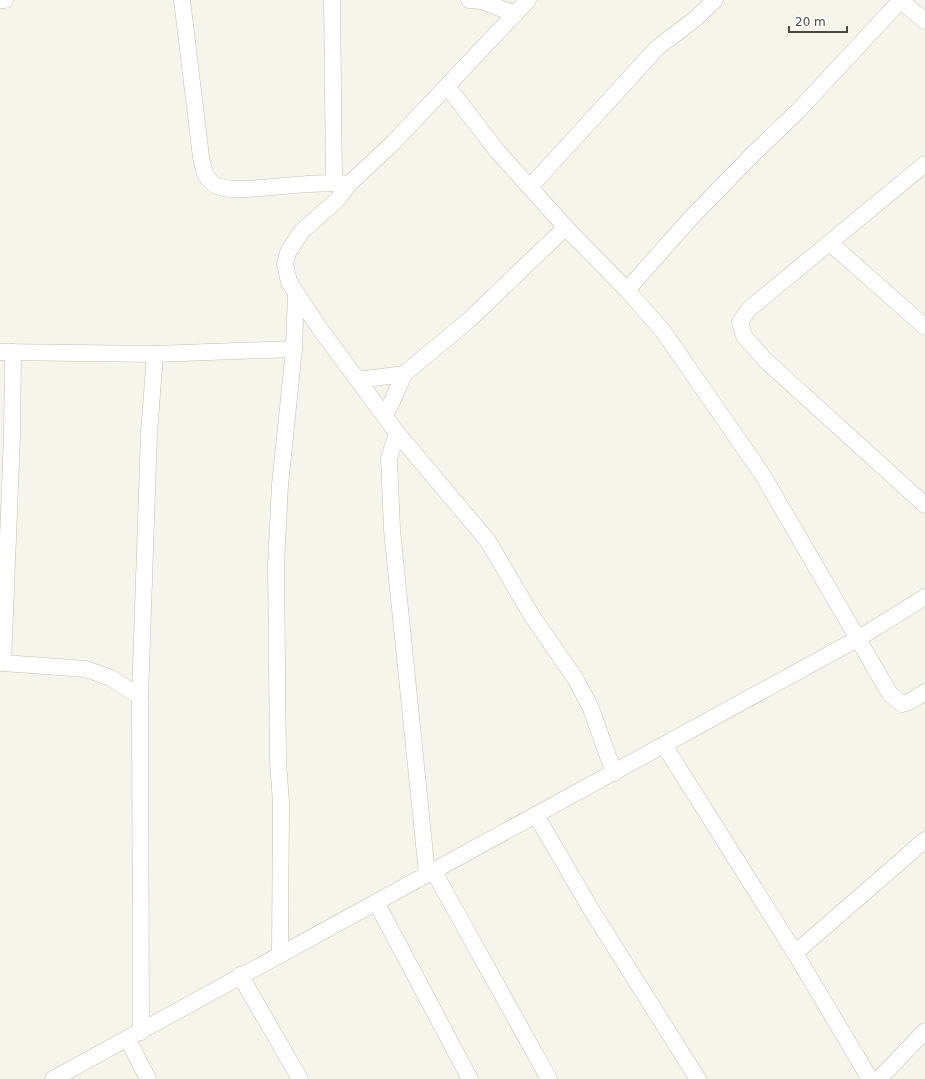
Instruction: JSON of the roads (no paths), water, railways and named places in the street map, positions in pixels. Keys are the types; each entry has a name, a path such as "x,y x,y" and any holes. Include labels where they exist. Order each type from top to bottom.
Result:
{"street":[{"path":"0,0 5,0"},
{"path":"182,0 203,170 208,180 217,186 246,189 342,183 393,142 448,86 528,0"},
{"path":"332,0 342,183 337,200 302,231 288,252 285,264 286,273 296,293 358,380 385,414 397,434 488,541 532,616 575,678 590,706 614,772"},
{"path":"469,0 482,1 515,14"},
{"path":"530,187 657,48 695,19 715,0"},
{"path":"627,290 689,220 753,154 797,112 900,0 925,21"},
{"path":"448,86 498,152 566,227 627,290 663,332 719,414 747,451 859,638 890,694 902,704 909,702 925,692"},
{"path":"925,164 749,309 740,322 744,336 765,360 925,505"},
{"path":"385,414 404,374 468,320 566,227"},
{"path":"830,243 925,328"},
{"path":"280,954 281,802 278,762 276,566 280,485 294,349 296,293"},
{"path":"140,697 111,678 86,669 1,662 12,443 7,352 155,354 294,349"},
{"path":"148,1079 134,1036 140,697 149,441 155,354"},
{"path":"358,380 404,374"},
{"path":"397,434 389,458 392,530 430,872 549,1079"},
{"path":"53,1079 134,1036 240,975 859,638 925,597"},
{"path":"664,745 795,954 870,1079"},
{"path":"536,815 592,911 698,1079"},
{"path":"795,954 925,840"},
{"path":"376,902 470,1079"},
{"path":"240,975 300,1079"},
{"path":"879,1079 925,1031"}]}
